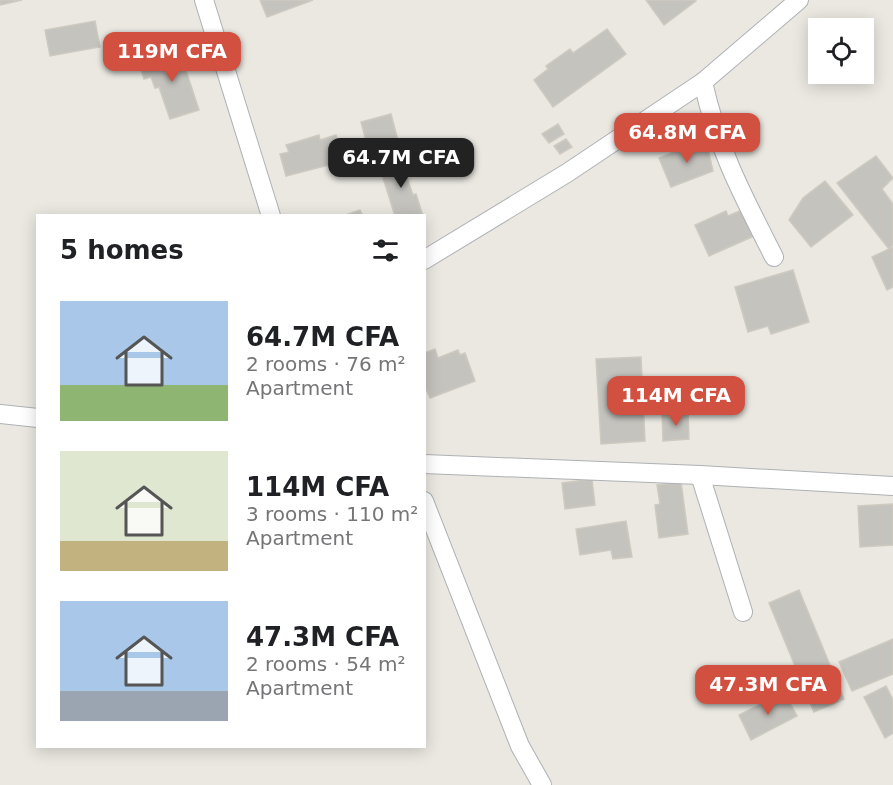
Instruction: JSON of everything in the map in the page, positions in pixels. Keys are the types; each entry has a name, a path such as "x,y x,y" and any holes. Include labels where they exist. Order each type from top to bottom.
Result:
{"street":[{"path":"204,0 270,214"},
{"path":"426,259 567,173 703,82 799,0"},
{"path":"703,82 711,117 729,170 774,257"},
{"path":"0,414 36,418"},
{"path":"426,464 700,475 893,486"},
{"path":"700,475 743,612"},
{"path":"426,506 520,746 542,785"}],"building":[{"path":"0,0 22,0 0,5"},
{"path":"260,0 313,0 267,17"},
{"path":"646,0 695,0 696,1 664,25"},
{"path":"95,21 100,47 50,56 45,30"},
{"path":"607,29 626,54 553,107 534,80 548,69 546,66 570,49 573,53"},
{"path":"172,50 173,54 180,52 199,110 170,119 159,87 155,88 151,77 144,79 140,66 159,59 157,55"},
{"path":"391,114 401,152 371,160 361,122"},
{"path":"558,124 564,134 549,143 542,134"},
{"path":"319,135 320,140 336,135 344,161 286,176 280,154 289,152 286,145"},
{"path":"566,139 572,147 560,154 554,146"},
{"path":"699,142 701,147 707,145 713,171 671,187 659,158"},
{"path":"876,156 893,178 882,189 893,204 893,245 889,249 837,183"},
{"path":"409,159 413,173 406,175 413,195 416,194 422,214 394,214 380,168"},
{"path":"825,181 853,215 811,247 789,220 803,198"},
{"path":"360,210 362,214 349,214"},
{"path":"742,210 754,236 709,256 695,225 726,211 728,216"},
{"path":"893,247 893,287 887,290 872,257"},
{"path":"793,270 809,322 771,334 768,326 748,332 735,287"},
{"path":"435,349 438,358 458,350 460,355 465,353 475,381 430,398 426,389 426,352"},
{"path":"641,357 645,441 601,444 596,359"},
{"path":"688,412 689,439 663,441 662,414"},
{"path":"592,479 595,505 565,509 562,483"},
{"path":"681,482 688,534 659,538 655,505 660,504 657,485"},
{"path":"893,504 893,545 860,547 858,506"},
{"path":"626,521 632,557 613,559 611,550 580,555 576,529"},
{"path":"799,590 844,699 814,712 769,603"},
{"path":"893,639 893,674 852,691 839,662"},
{"path":"886,686 893,700 893,733 885,738 864,697"},
{"path":"784,692 797,716 751,740 739,715"}]}
